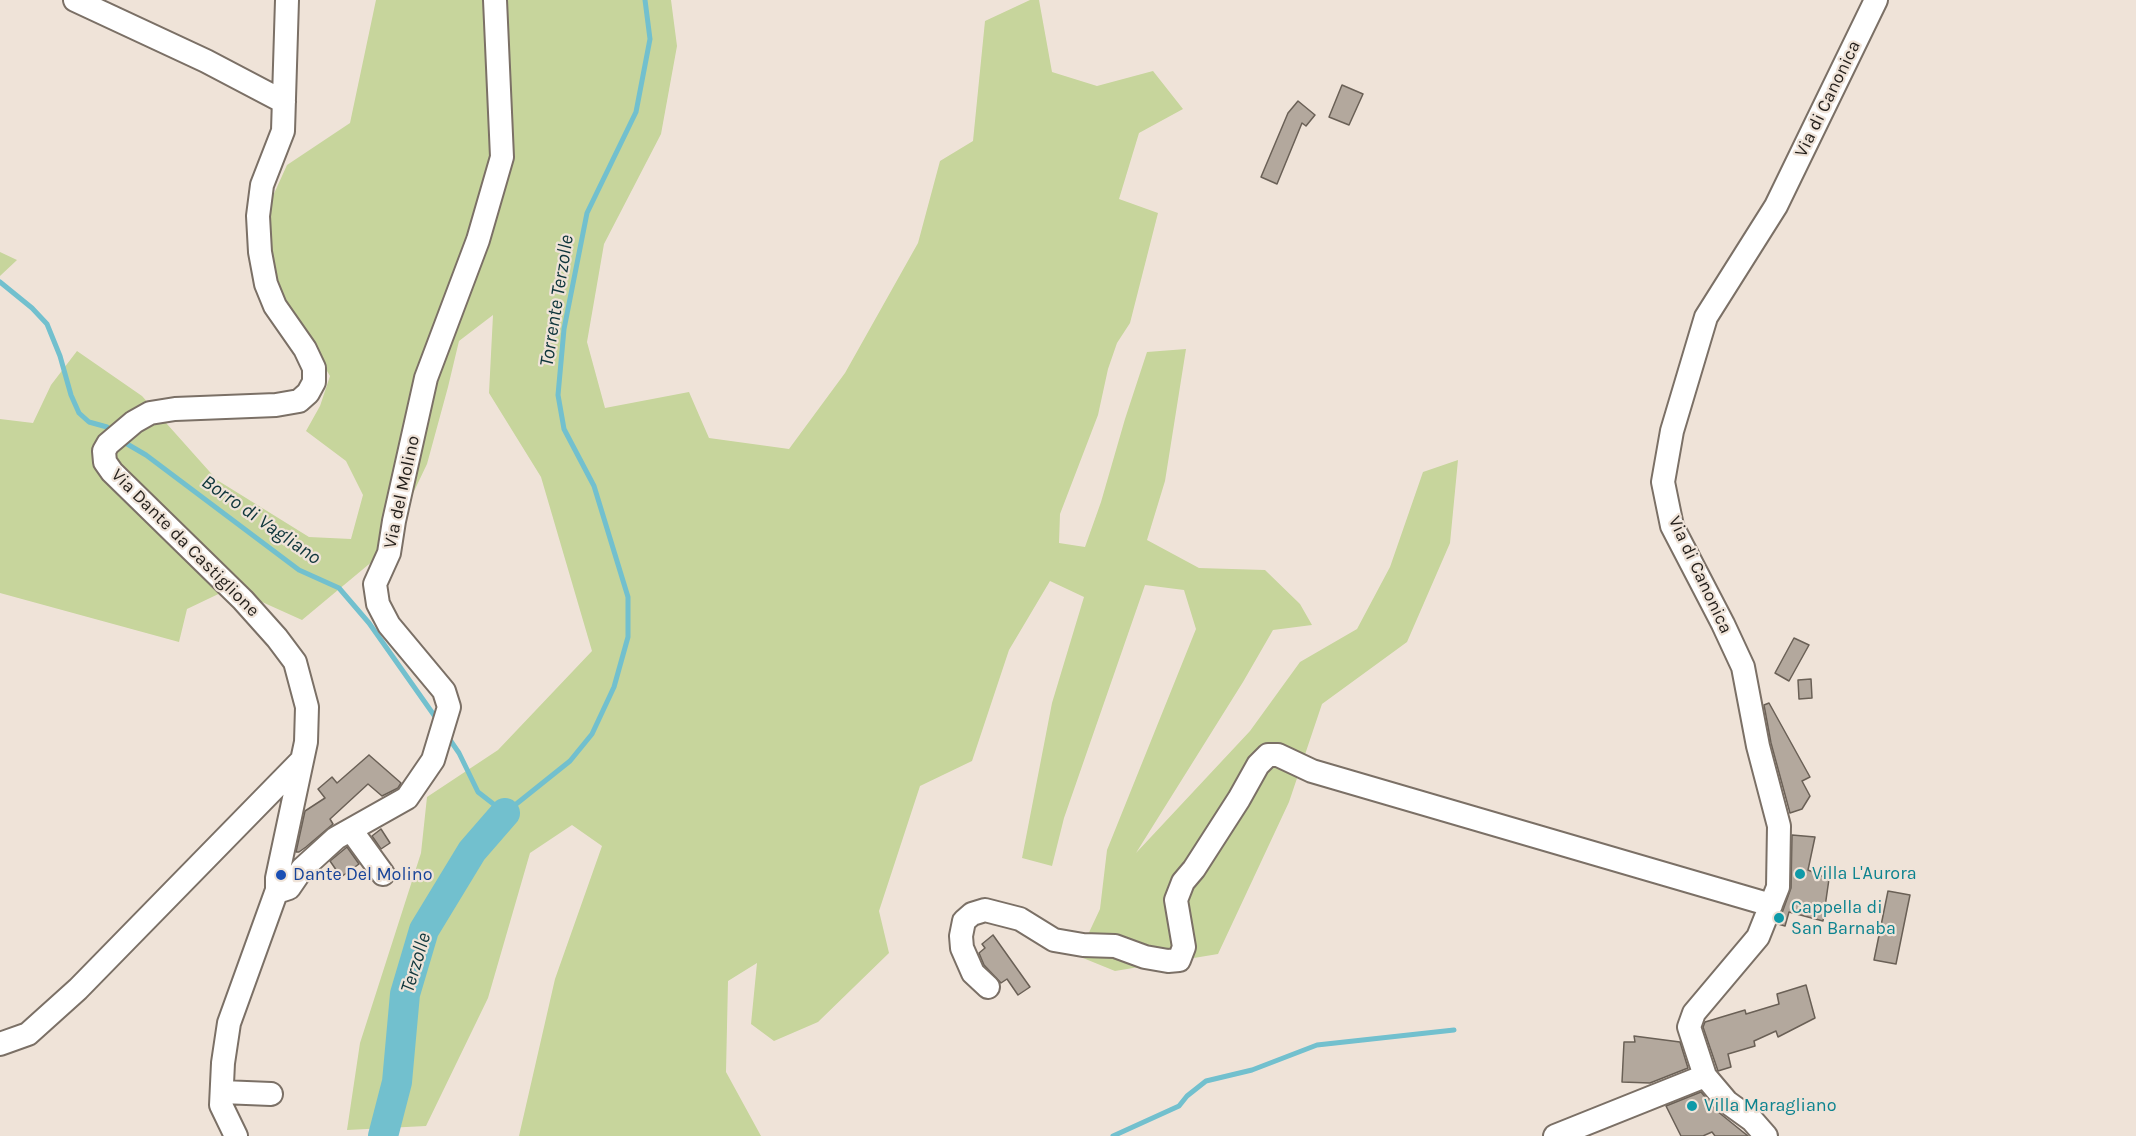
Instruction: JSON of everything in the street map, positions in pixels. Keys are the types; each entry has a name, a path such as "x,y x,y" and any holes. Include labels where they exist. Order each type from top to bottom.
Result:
{"street":[{"path":"75,0 206,61 284,102"},
{"name":"Via Dante da Castiglione","path":"236,1136 221,1105 223,1063 229,1023 277,890 277,878 306,742 307,707 295,662 244,601 112,472 105,462 104,451 108,444 134,422 150,413 175,409 276,405 299,401 308,393 314,382 314,368 305,349 275,306 266,284 260,252 258,216 262,185 283,131 287,0"},
{"name":"Via del Molino","path":"277,890 289,888 302,869 336,838 407,798 433,760 450,707 444,691 389,625 378,604 375,584 389,553 426,378 478,240 502,157 495,0"},
{"name":"Via di Canonica","path":"1766,1136 1752,1120 1727,1102 1705,1076 1689,1027 1694,1013 1758,938 1778,887 1779,826 1758,746 1743,667 1672,526 1663,482 1672,431 1706,317 1776,206 1876,0"},
{"path":"988,987 973,973 962,948 961,936 964,921 972,914 984,910 1020,919 1054,940 1083,945 1115,946 1144,957 1168,962 1179,960 1184,947 1176,900 1183,882 1194,869 1239,799 1257,765 1268,755 1278,755 1311,771 1771,905"},
{"path":"0,1044 28,1034 78,989 302,760"},
{"path":"351,830 383,874"},
{"path":"1555,1136 1705,1076"},
{"path":"222,1092 271,1094"}],"green space":[{"path":"376,0 671,0 677,46 661,134 604,244 587,342 605,408 689,392 709,438 789,449 845,373 918,243 940,161 973,141 985,21 1030,0 1039,0 1052,72 1097,86 1153,71 1183,109 1139,133 1119,199 1158,213 1130,323 1117,343 1108,369 1098,415 1060,514 1059,543 1085,547 1147,352 1186,349 1165,481 1147,540 1199,568 1265,570 1300,604 1312,625 1273,630 1136,853 1250,731 1300,662 1357,629 1390,567 1423,472 1458,460 1450,543 1407,642 1322,704 1289,802 1218,954 1115,971 1078,956 1100,909 1107,850 1196,629 1184,590 1145,585 1064,818 1052,866 1022,858 1052,703 1084,597 1050,581 1009,650 972,761 920,786 879,911 889,953 818,1022 774,1041 751,1024 757,963 728,981 726,1072 761,1136 519,1136 555,979 602,846 572,825 530,853 488,998 426,1126 347,1130 360,1043 421,853 427,797 498,750 592,651 541,477 489,393 493,315 459,341 427,464 386,550 302,620 231,588 187,609 179,642 0,593 0,419 33,423 51,385 77,351 142,396 217,480 309,537 351,539 363,495 346,461 306,431 320,406 330,376 274,282 267,209 287,165 350,123"},
{"path":"0,252 17,260 0,276"}],"building":[{"path":"1342,85 1363,94 1349,125 1329,117"},
{"path":"1298,101 1315,115 1306,126 1302,123 1277,184 1261,177 1288,113"},
{"path":"1794,638 1809,645 1789,681 1775,673"},
{"path":"1811,679 1812,698 1799,699 1798,680"},
{"path":"1769,703 1810,777 1802,781 1810,796 1802,809 1790,813 1771,743 1764,705"},
{"path":"369,755 401,783 398,788 382,796 368,784 330,819 333,824 306,847 296,852 305,811 325,798 318,789 332,777 337,783"},
{"path":"381,829 390,843 381,849 372,836"},
{"name":"Villa L'Aurora","path":"1792,835 1815,837 1808,870 1829,879 1823,921 1789,912 1785,926 1778,924 1791,888"},
{"path":"347,847 359,864 341,877 330,861"},
{"path":"1888,891 1910,895 1896,964 1874,960"},
{"path":"993,935 1030,987 1018,995 1007,979 1001,983 984,965 979,953 985,948 982,944"},
{"path":"1806,985 1815,1018 1778,1037 1776,1031 1754,1041 1755,1046 1728,1054 1731,1067 1718,1071 1703,1027 1705,1022 1745,1010 1746,1014 1779,1004 1777,994"},
{"path":"1634,1036 1680,1042 1688,1068 1650,1083 1622,1082 1624,1042 1635,1042"},
{"name":"Villa Maragliano","path":"1701,1092 1717,1111 1748,1136 1715,1136 1712,1132 1703,1136 1681,1136 1666,1106"}],"waterway":[{"name":"Torrente Terzolle","path":"448,737 459,753 478,792 505,813 570,761 592,734 614,687 628,637 628,597 594,486 564,429 558,395 564,329 587,213 636,112 650,39 645,0"},
{"name":"Borro di Vagliano","path":"0,282 32,308 47,324 79,413 89,422 107,427"},
{"name":"Borro di Vagliano","path":"122,441 146,455 299,570 339,588 369,623 436,718"},
{"name":"Terzolle","path":"383,1136 397,1082 405,994 424,930 472,851 505,813"},
{"path":"1113,1136 1179,1106 1187,1096 1206,1081 1252,1070 1317,1045 1454,1030"}],"place":[{"name":"Villa L'Aurora","path":"1800,874"},
{"name":"Dante Del Molino","path":"281,875"},
{"name":"Cappella di San Barnaba","path":"1779,918"},
{"name":"Villa Maragliano","path":"1692,1106"}]}
